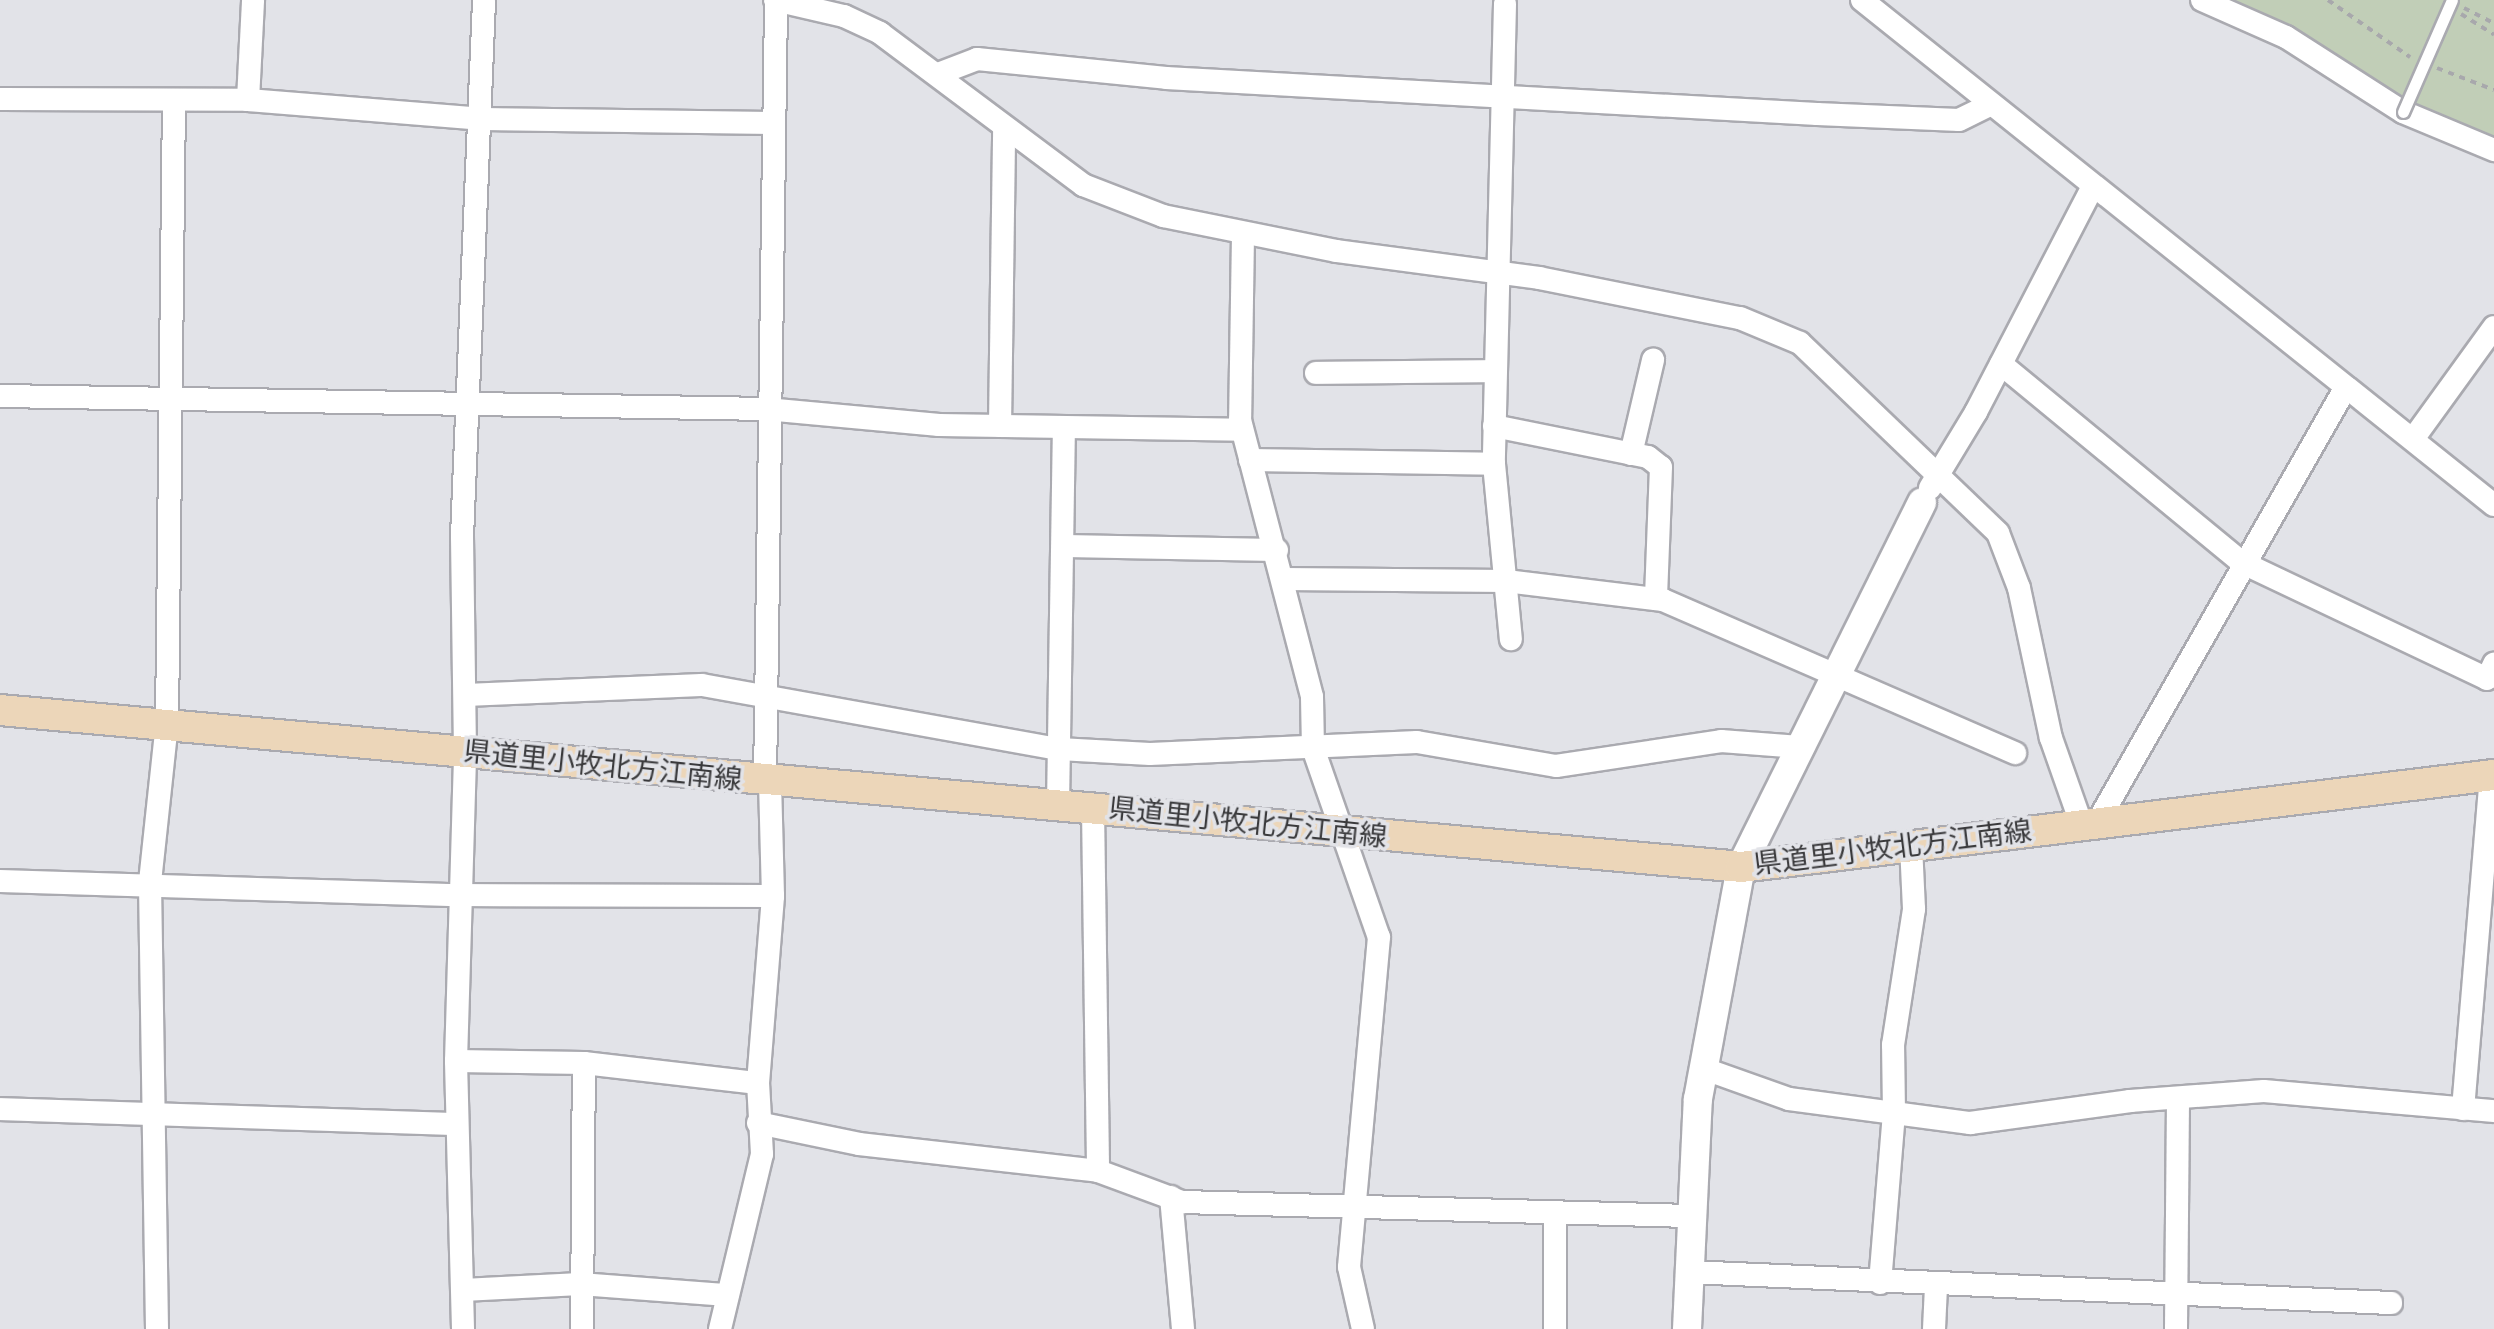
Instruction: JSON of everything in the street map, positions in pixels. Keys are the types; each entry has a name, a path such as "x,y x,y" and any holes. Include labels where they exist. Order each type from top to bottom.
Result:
{"main road":[{"name":"県道里小牧北方江南線","path":"0,710 768,782 1741,867 2493,775"}],"street":[{"path":"248,100 253,0"},
{"path":"463,1329 456,1061 457,895 465,752 465,408 483,119 484,0"},
{"path":"720,1329 762,1154 758,1083 773,896 763,696 776,0 844,16 938,74 1004,129 1083,185 1163,216 1243,235 1495,272 1740,318 1800,343 1929,489 1998,533 2010,556 2037,691 2090,824"},
{"path":"1862,0 1945,62 1988,106 2494,505"},
{"path":"2202,0 2286,37 2403,112 2494,150"},
{"path":"1505,4 1495,272 1494,464 1511,639"},
{"path":"938,74 977,59 1503,97 1959,120 1988,106"},
{"path":"0,99 248,100 483,119 772,123"},
{"path":"157,1329 150,882 167,724 174,100"},
{"path":"1000,426 1004,129"},
{"path":"1687,1329 1691,1216 1702,1068 1741,867 1929,489 2001,364 2093,186"},
{"path":"1243,235 1242,430 1277,550 1312,697 1313,748 1379,937 1357,1210 1349,1267 1363,1329"},
{"path":"2413,439 2494,327"},
{"path":"1631,454 1653,360"},
{"path":"2001,364 2241,562 2487,679 2494,664"},
{"path":"1316,373 1494,371"},
{"path":"2090,824 2346,387"},
{"path":"0,396 172,395 465,408 766,409 1000,426 1242,430"},
{"path":"1494,426 1631,454 1661,467 1664,483 1656,599"},
{"path":"1058,805 1064,427"},
{"path":"1250,460 1494,464"},
{"path":"1063,546 1277,550"},
{"path":"1284,579 1506,581 1656,599 1836,673 2015,753"},
{"path":"465,695 702,685 1059,749 1150,754 1417,742 1556,766 1721,741 1800,747"},
{"path":"2463,1109 2488,867 2493,775"},
{"path":"1093,808 1098,1171"},
{"path":"1880,1283 1894,1113 1893,1045 1914,909 1911,845"},
{"path":"0,881 150,882 457,895 773,896"},
{"path":"456,1061 584,1063 758,1083"},
{"path":"582,1329 584,1063"},
{"path":"1702,1068 1789,1099 1970,1123 2264,1091 2494,1111"},
{"path":"2176,1329 2178,1100"},
{"path":"0,1109 457,1124"},
{"path":"758,1123 859,1144 1098,1171 1171,1197 1357,1210 1691,1216"},
{"path":"1171,1197 1183,1329"},
{"path":"1555,1212 1555,1329"},
{"path":"1689,1272 1936,1287 2391,1303"},
{"path":"463,1290 580,1284 728,1295"},
{"path":"1934,1329 1936,1287"}],"lane":[{"path":"2403,112 2450,3"}],"path":[{"path":"2328,0 2396,52 2494,90"},
{"path":"2450,3 2494,23"},
{"path":"2450,3 2494,35"}],"green space":[{"path":"2231,0 2494,0 2494,139 2409,103 2301,32"}]}
